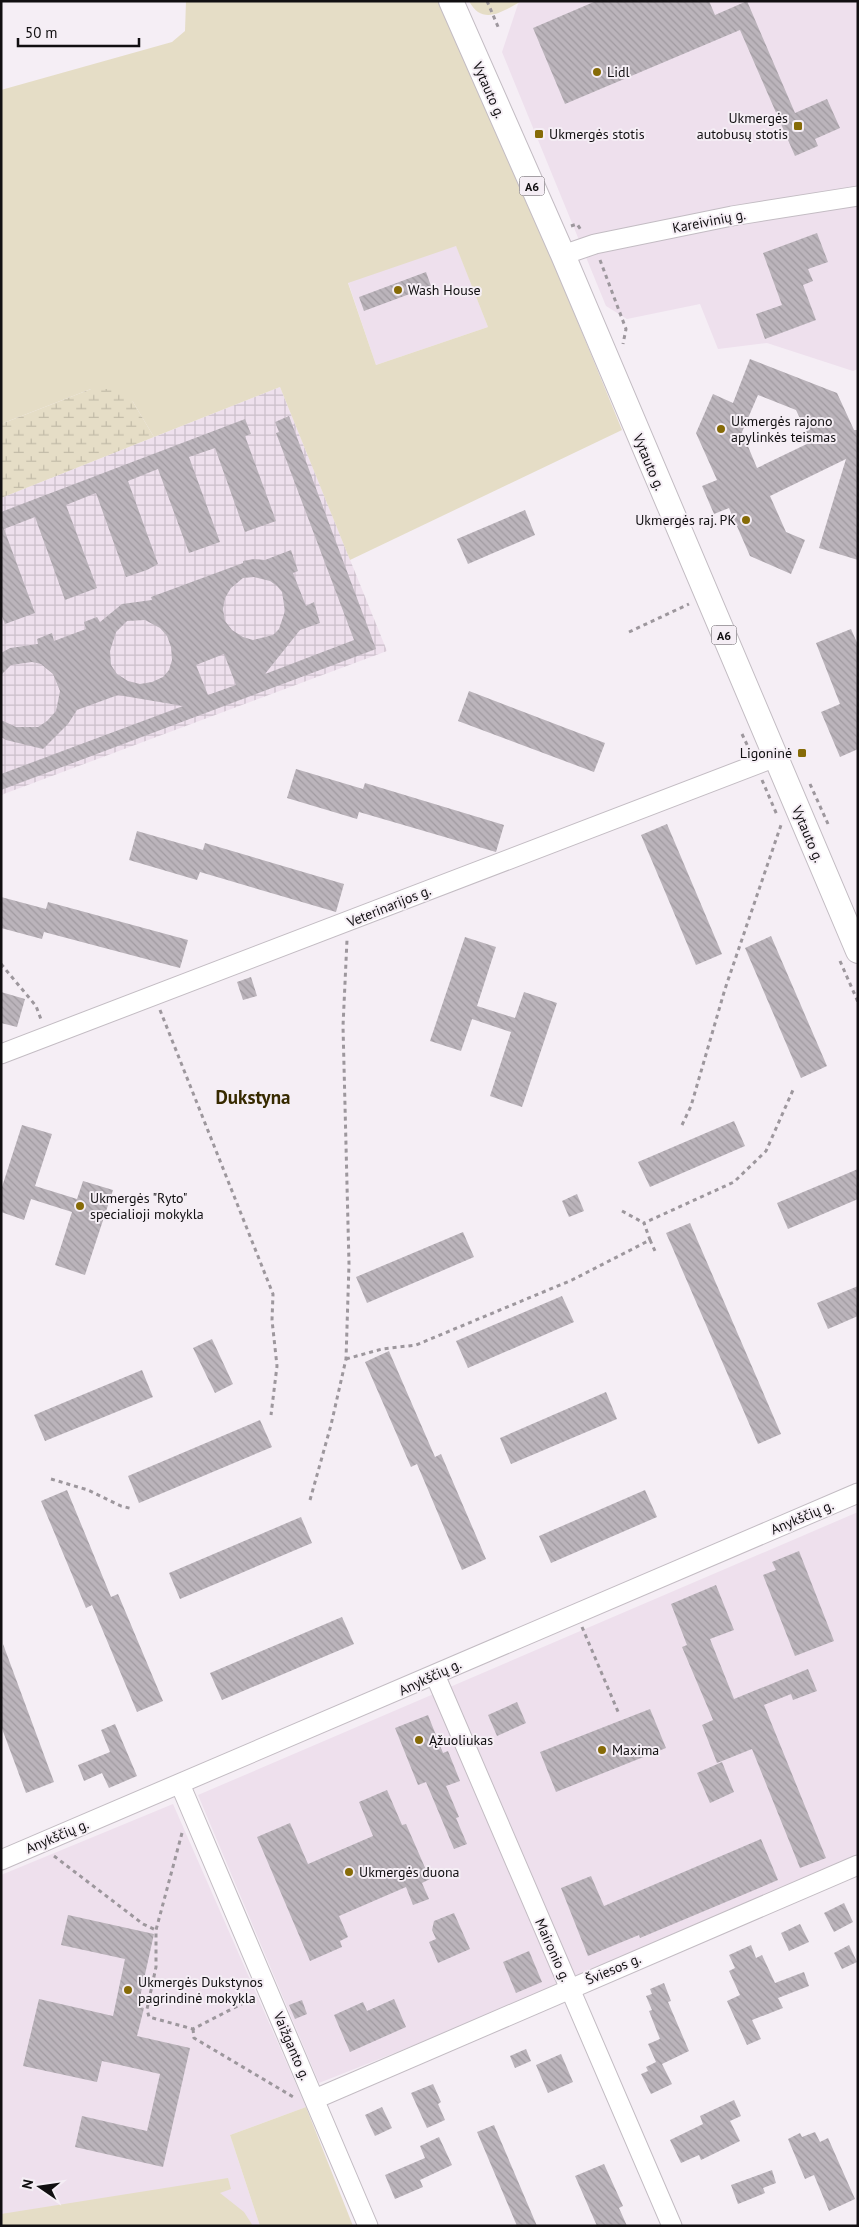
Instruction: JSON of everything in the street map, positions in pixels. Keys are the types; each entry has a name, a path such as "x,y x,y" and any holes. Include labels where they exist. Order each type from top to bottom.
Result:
{"main road":[{"name":"Vytauto g.","path":"451,1 562,255 858,951"}],"street":[{"name":"Kareivinių g.","path":"562,255 594,244 714,220 858,196"},
{"name":"Veterinarijos g.","path":"1,1054 776,757"},
{"name":"Anykščių g.","path":"1,1860 478,1654 577,1614 858,1493"},
{"name":"Maironio g.","path":"435,1674 672,2226"},
{"name":"Vaižganto g.","path":"180,1784 368,2226"},
{"name":"Šviesos g.","path":"315,2099 858,1866"}],"path":[{"path":"487,1 499,29"},
{"path":"629,632 690,604"},
{"path":"682,1125 691,1106 725,989 781,825"},
{"path":"310,1500 331,1425 346,1359 349,1264 343,1026 348,922"},
{"path":"1,964 36,1006 48,1036"},
{"path":"154,996 274,1294 272,1320 277,1366 271,1415"},
{"path":"644,1223 734,1182 766,1151 793,1090"},
{"path":"622,1211 644,1223 655,1251"},
{"path":"346,1359 382,1348 416,1345 572,1280 650,1240"},
{"path":"52,1479 88,1490 121,1506 133,1509"},
{"path":"577,1614 619,1714"},
{"path":"182,1831 156,1930 156,1967 147,2009 148,2017 193,2029 268,1990"},
{"path":"46,1842 51,1854 143,1924 156,1930"},
{"path":"193,2029 194,2038 305,2104 315,2099"}],"shaded area":[{"path":"519,1 858,1 858,369 853,371 767,343 718,349 700,304 627,319 606,306 502,52"},
{"path":"456,245 488,327 376,365 348,282"},
{"path":"280,387 387,651 1,795 1,498"},
{"path":"858,1512 858,1860 566,1985 319,2083 198,1795"},
{"name":"Ukmergės Dukstynos pagrindinė mokykla","path":"173,1804 306,2107 230,2135 260,2226 1,2226 1,1875"}],"green space":[{"path":"186,1 441,1 536,220 622,430 350,560 280,387 154,437 133,402 91,389 1,424 1,90 172,42 185,31","holes":["456,246 488,327 376,365 348,283"]},
{"path":"469,1 520,2 499,13 486,15 474,9"},
{"path":"91,389 114,389 133,402 154,437 1,498 1,424"},
{"path":"306,2107 353,2226 260,2226 230,2135"},
{"path":"228,2178 231,2189 220,2193 244,2212 253,2226 1,2226 1,2214"}],"building":[{"name":"Lidl","path":"596,1 709,1 715,15 747,1 795,113 827,99 840,128 815,139 818,146 795,156 740,30 565,104 533,28"},
{"path":"817,233 828,262 808,269 813,281 803,285 816,320 765,339 756,314 782,305 763,253"},
{"name":"Wash House","path":"426,272 431,286 364,311 359,297"},
{"path":"750,359 837,393 854,430 858,430 858,560 819,548 846,459 770,496 786,532 805,540 791,574 750,556 729,508 714,514 702,486 717,480 696,433 713,394 733,403","holes":["758,395 796,410 811,442 757,468 742,432"]},
{"path":"289,416 376,649 1,790 1,774 183,706 118,695 77,710 68,724 43,749 6,740 1,737 1,720 16,727 38,727 56,711 60,691 53,674 41,664 32,662 11,665 1,675 1,653 10,648 38,644 37,639 52,633 54,641 86,629 84,622 97,617 100,622 122,604 152,600 151,597 243,563 243,561 265,560 291,550 298,571 293,573 306,606 314,602 320,623 300,630 265,674 354,640 276,433 279,432 275,422","holes":["254,577 270,581 277,586 282,592 285,611 279,629 273,635 253,640 243,637 232,630 225,621 223,609 225,598 231,588 243,578","145,620 160,628 167,636 171,647 172,660 169,670 163,677 152,682 140,684 128,681 117,674 111,665 110,651 116,632 127,621","224,654 236,685 208,695 196,665"]},
{"path":"245,419 251,434 245,436 276,521 245,532 215,448 189,457 220,542 189,553 158,469 128,481 158,564 147,570 126,577 96,493 66,505 97,588 65,600 35,517 4,529 35,613 5,624 1,614 1,512"},
{"path":"525,510 535,535 468,564 457,539"},
{"path":"851,629 858,645 858,749 840,757 821,712 840,704 816,643"},
{"path":"469,691 605,743 594,772 458,721"},
{"path":"296,769 363,789 365,783 504,825 496,852 359,812 357,819 287,798"},
{"path":"667,824 722,954 696,965 641,835"},
{"path":"137,831 203,850 205,843 344,884 336,912 200,872 197,880 129,860"},
{"path":"1,897 46,909 48,902 188,940 180,968 44,932 42,939 1,928"},
{"path":"771,936 827,1066 801,1078 745,948"},
{"path":"465,937 496,947 477,1006 515,1018 524,992 557,1003 522,1107 490,1096 511,1032 472,1019 461,1051 430,1041"},
{"path":"251,977 257,996 243,1000 237,982"},
{"path":"1,992 25,999 17,1027 1,1023"},
{"path":"734,1121 745,1146 650,1187 638,1162"},
{"name":"Ukmergės \"Ryto\" specialioji mokykla","path":"22,1125 52,1134 35,1186 77,1199 83,1181 113,1190 85,1275 55,1265 72,1212 31,1199 24,1220 1,1212 1,1190"},
{"path":"858,1169 858,1199 788,1229 777,1203"},
{"path":"577,1194 584,1211 569,1217 562,1201"},
{"path":"690,1223 781,1434 758,1444 666,1233"},
{"path":"463,1232 474,1257 367,1303 356,1277"},
{"path":"858,1286 858,1316 828,1329 817,1303"},
{"path":"562,1296 574,1322 468,1368 456,1341"},
{"path":"212,1339 233,1384 215,1393 193,1348"},
{"path":"389,1351 435,1457 441,1454 486,1559 462,1570 417,1464 411,1467 365,1362"},
{"path":"142,1370 153,1397 45,1441 34,1415"},
{"path":"606,1392 617,1419 511,1464 500,1438"},
{"path":"260,1420 272,1447 139,1503 128,1476"},
{"path":"67,1490 111,1597 118,1594 163,1701 137,1712 92,1605 86,1608 41,1501"},
{"path":"645,1490 657,1517 551,1563 539,1536"},
{"path":"301,1517 312,1543 180,1599 169,1573"},
{"path":"799,1551 834,1641 795,1656 763,1575 776,1570 772,1562"},
{"path":"716,1585 734,1630 710,1639 734,1699 808,1669 817,1691 793,1700 791,1694 764,1705 826,1858 800,1868 752,1749 717,1763 702,1725 713,1720 682,1647 687,1645 671,1604"},
{"path":"342,1617 354,1644 222,1700 210,1673"},
{"path":"3,1644 54,1782 26,1793 1,1726"},
{"path":"517,1702 526,1723 497,1736 488,1715"},
{"path":"650,1709 666,1748 556,1792 540,1752"},
{"name":"Ąžuoliukas","path":"428,1715 443,1753 448,1751 460,1781 446,1786 459,1817 456,1818 467,1844 454,1849 426,1782 418,1785 395,1728"},
{"path":"115,1724 137,1776 109,1788 102,1773 84,1781 78,1765 110,1752 101,1730"},
{"path":"722,1762 734,1792 710,1803 697,1773"},
{"name":"Ukmergės duona","path":"387,1790 402,1825 406,1824 430,1879 422,1883 429,1899 413,1905 406,1887 339,1916 348,1937 340,1941 342,1947 310,1961 257,1837 290,1823 308,1864 373,1836 359,1802"},
{"path":"761,1839 778,1880 640,1938 639,1935 588,1956 561,1888 591,1876 604,1906"},
{"path":"844,1903 853,1922 834,1932 824,1913"},
{"path":"454,1913 470,1949 438,1963 429,1942 436,1939 432,1930 434,1921"},
{"path":"68,1915 154,1934 138,2006 144,2008 137,2036 190,2048 163,2167 75,2147 82,2116 147,2131 160,2074 102,2061 97,2082 23,2066 39,1999 113,2016 125,1959 61,1945"},
{"path":"800,1924 809,1942 789,1951 781,1933"},
{"path":"751,1945 756,1958 762,1955 775,1983 804,1972 809,1986 778,1998 783,2008 752,2020 761,2039 747,2045 727,2001 740,1995 729,1971 735,1968 729,1955"},
{"path":"849,1945 857,1962 842,1969 834,1953"},
{"path":"529,1951 542,1982 516,1993 503,1962"},
{"path":"664,1983 671,2001 668,2002 689,2051 662,2064 672,2084 651,2094 641,2074 648,2071 646,2067 656,2062 648,2044 660,2039 649,2011 652,2010 646,1996 652,1994 650,1989"},
{"path":"394,1999 406,2027 350,2052 334,2015 363,2002 367,2011"},
{"path":"302,2000 307,2014 295,2019 289,2005"},
{"path":"526,2049 531,2061 515,2068 510,2056"},
{"path":"561,2054 573,2082 548,2093 536,2065"},
{"path":"433,2084 441,2102 438,2104 445,2120 427,2128 411,2093"},
{"path":"734,2100 741,2116 730,2121 740,2141 701,2160 699,2155 681,2163 670,2140 703,2124 700,2116"},
{"path":"382,2107 392,2128 375,2136 365,2115"},
{"path":"494,2125 537,2226 517,2226 477,2132"},
{"path":"815,2132 820,2142 828,2138 855,2199 829,2211 814,2175 805,2179 788,2139 800,2133 802,2137"},
{"path":"439,2137 452,2165 420,2180 423,2187 395,2199 385,2175 425,2158 420,2146"},
{"path":"604,2164 623,2206 619,2208 627,2226 597,2226 575,2176"},
{"path":"772,2170 776,2183 763,2188 765,2193 738,2204 731,2185"}],"place":[{"name":"Lidl","path":"597,72"},
{"name":"Ukmergės autobusų stotis","path":"798,126"},
{"name":"Ukmergės stotis","path":"539,134"},
{"name":"Wash House","path":"398,290"},
{"name":"Ukmergės rajono apylinkės teismas","path":"721,429"},
{"name":"Ukmergės raj. PK","path":"746,520"},
{"name":"Ligoninė","path":"802,753"},
{"name":"Ukmergės \"Ryto\" specialioji mokykla","path":"80,1206"},
{"name":"Ąžuoliukas","path":"419,1740"},
{"name":"Maxima","path":"602,1750"},
{"name":"Ukmergės duona","path":"349,1872"},
{"name":"Ukmergės Dukstynos pagrindinė mokykla","path":"128,1990"}],"district":[{"name":"Dukstyna","path":"253,1097"}]}
